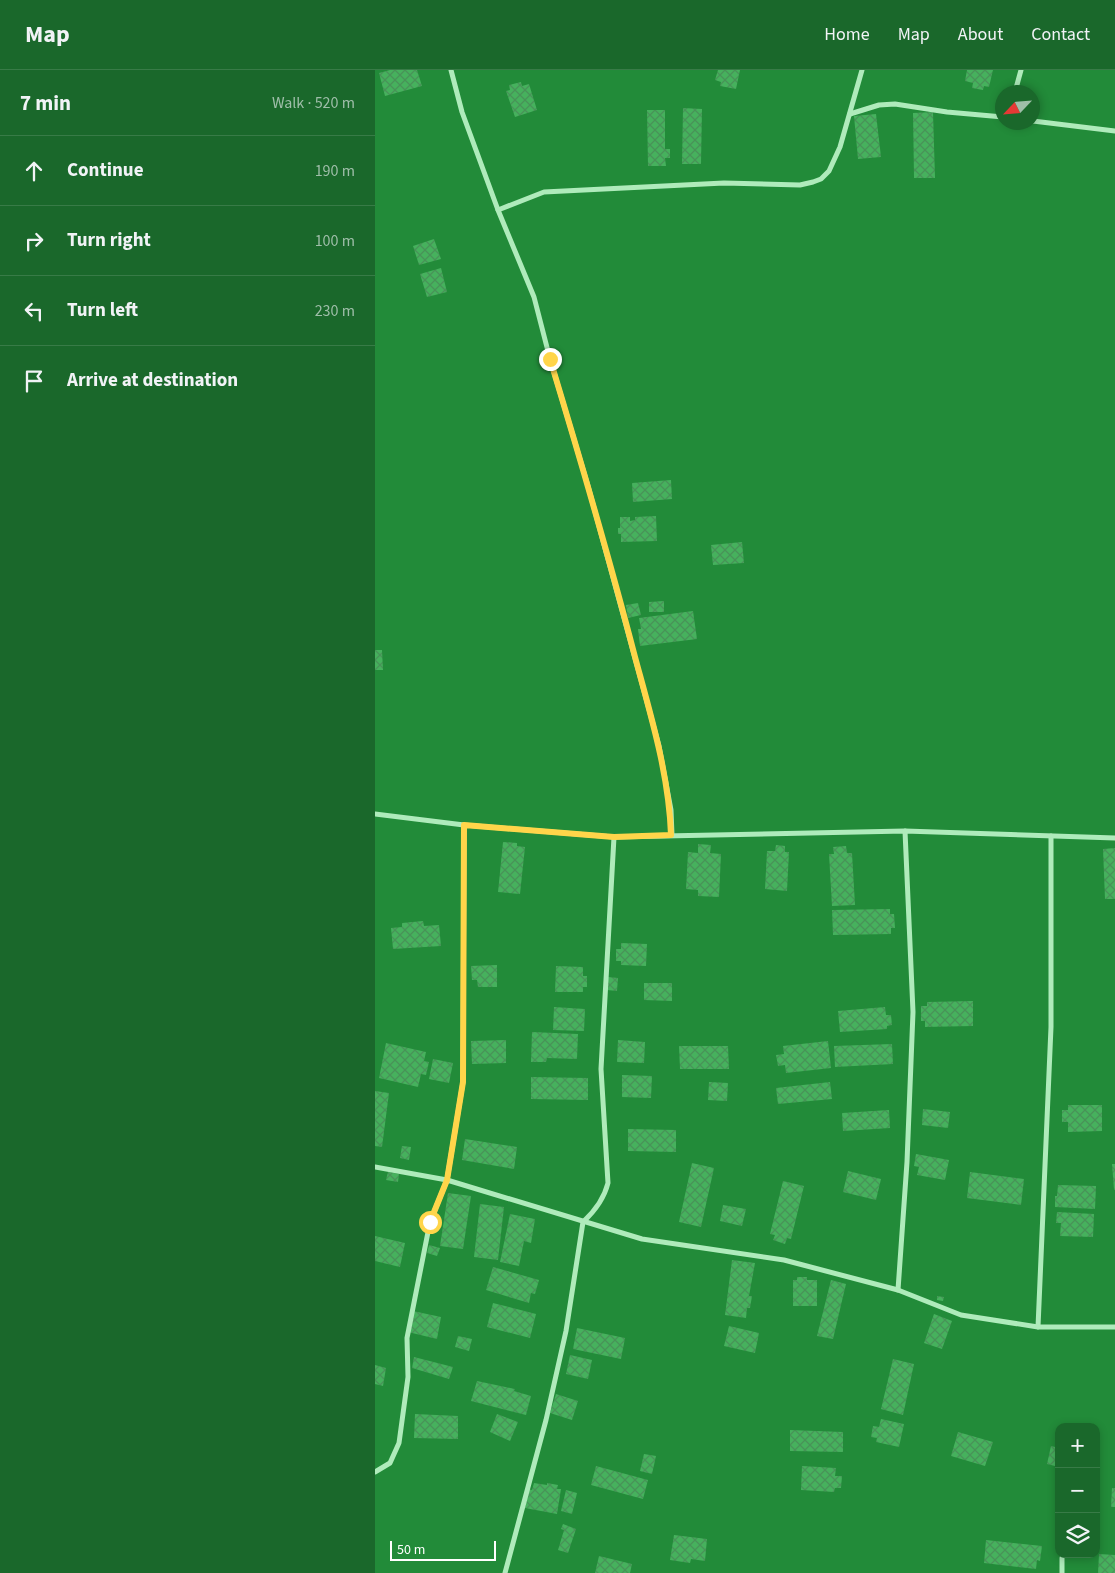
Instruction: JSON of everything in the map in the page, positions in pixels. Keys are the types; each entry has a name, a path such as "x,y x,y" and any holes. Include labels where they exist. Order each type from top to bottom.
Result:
{"street":[{"path":"451,70 462,112 498,210 534,297 659,746 671,810 671,835"},
{"path":"498,210 544,192 724,183 800,185 813,182 829,171 840,147 863,70"},
{"path":"1017,85 1021,70"},
{"path":"850,114 879,105 895,104 995,117"},
{"path":"1040,122 1115,131"},
{"path":"375,814 464,825 614,837 905,831 1115,838"},
{"path":"375,1472 390,1463 399,1443 408,1377 407,1338 430,1222 447,1180 463,1082 464,825"},
{"path":"898,1290 907,1162 913,1012 905,831"},
{"path":"1038,1327 1051,1027 1051,836"},
{"path":"505,1573 546,1420 566,1331 583,1222 592,1213 605,1194 608,1183 601,1069 614,837"},
{"path":"375,1167 447,1180 642,1239 784,1260 898,1290 961,1315 1038,1327 1115,1327"},
{"path":"1062,1558 1062,1573"}],"building":[{"path":"390,70 417,70 422,86 385,96 379,73"},
{"path":"718,70 740,70 736,89 720,86 721,82 715,80"},
{"path":"967,70 993,70 989,87 984,86 983,90 972,88 973,83 965,81"},
{"path":"521,82 522,86 529,84 537,110 515,117 506,91 510,90 509,85"},
{"path":"683,108 702,109 701,164 682,164"},
{"path":"647,110 665,110 665,149 670,149 670,158 665,158 666,166 648,166"},
{"path":"933,112 935,178 914,178 913,113"},
{"path":"876,114 881,157 858,159 854,116"},
{"path":"434,239 441,259 419,265 413,246"},
{"path":"441,268 447,292 427,297 420,274"},
{"path":"671,480 672,499 633,502 632,483"},
{"path":"656,516 657,541 621,542 621,534 618,534 620,517 630,517 630,521 635,520 635,517"},
{"path":"742,542 744,563 713,565 711,545"},
{"path":"664,601 664,612 649,612 649,602"},
{"path":"638,603 641,615 628,618 626,605"},
{"path":"693,611 697,639 640,646 638,629 641,629 639,618"},
{"path":"375,650 382,650 383,670 375,670"},
{"path":"503,842 517,843 517,846 525,847 520,894 498,892"},
{"path":"698,844 711,845 710,853 721,854 719,897 698,896 698,890 686,889 688,852 698,853"},
{"path":"776,845 785,846 785,852 789,852 787,891 765,889 767,851 775,851"},
{"path":"846,846 847,853 852,853 855,905 832,906 829,854 834,854 833,847"},
{"path":"1115,848 1115,899 1105,899 1103,849"},
{"path":"890,909 890,914 894,914 895,928 891,928 891,934 833,935 832,910"},
{"path":"423,921 424,926 439,925 441,946 393,949 391,928 402,927 402,923"},
{"path":"621,943 647,944 646,966 621,965 621,961 616,961 616,949 621,949"},
{"path":"497,965 497,987 478,987 477,980 472,980 471,966"},
{"path":"556,966 583,967 583,976 587,976 587,987 583,987 583,992 555,992"},
{"path":"608,977 618,978 617,991 607,990"},
{"path":"644,983 672,983 672,1001 644,1000"},
{"path":"973,1001 973,1026 925,1027 925,1021 921,1021 921,1006 927,1006 927,1002"},
{"path":"554,1007 585,1009 584,1031 553,1030"},
{"path":"885,1007 886,1015 891,1015 892,1025 887,1026 887,1029 840,1032 838,1011"},
{"path":"532,1032 578,1034 577,1059 547,1058 546,1062 531,1062"},
{"path":"506,1040 506,1063 472,1064 471,1041"},
{"path":"618,1040 645,1042 644,1063 617,1062"},
{"path":"828,1041 831,1068 786,1073 785,1065 778,1066 776,1055 784,1054 783,1046"},
{"path":"386,1043 426,1052 424,1061 429,1062 426,1075 421,1074 418,1087 379,1078"},
{"path":"892,1044 893,1064 835,1067 834,1046"},
{"path":"679,1046 728,1046 729,1069 680,1069"},
{"path":"433,1059 453,1063 449,1083 429,1079"},
{"path":"622,1075 652,1076 651,1098 622,1097"},
{"path":"531,1077 588,1078 588,1100 531,1099"},
{"path":"709,1082 728,1083 727,1101 708,1100"},
{"path":"830,1082 832,1099 778,1104 776,1088"},
{"path":"375,1091 389,1093 382,1147 375,1146"},
{"path":"1068,1105 1102,1105 1102,1131 1068,1132 1068,1122 1062,1122 1062,1110 1068,1110"},
{"path":"923,1109 950,1112 948,1128 922,1125"},
{"path":"889,1110 890,1128 843,1131 842,1113"},
{"path":"628,1129 676,1130 676,1152 628,1151"},
{"path":"465,1139 517,1147 514,1169 462,1160"},
{"path":"402,1146 411,1147 409,1160 400,1158"},
{"path":"916,1154 949,1160 945,1180 917,1175 919,1167 914,1166"},
{"path":"692,1163 714,1168 701,1227 679,1222"},
{"path":"1112,1164 1115,1164 1115,1190 1114,1190"},
{"path":"848,1171 881,1179 876,1200 843,1192"},
{"path":"388,1172 399,1174 398,1182 386,1180"},
{"path":"970,1172 1024,1179 1021,1205 967,1198"},
{"path":"783,1181 804,1186 791,1239 787,1238 785,1244 773,1240 775,1235 770,1234"},
{"path":"1058,1185 1096,1186 1095,1209 1055,1207"},
{"path":"448,1193 471,1196 463,1249 440,1246"},
{"path":"480,1204 504,1207 498,1260 474,1257"},
{"path":"723,1205 746,1209 742,1226 720,1221"},
{"path":"1057,1212 1094,1214 1093,1237 1060,1236 1061,1223 1056,1223"},
{"path":"510,1214 535,1219 531,1243 524,1241 519,1266 500,1262"},
{"path":"375,1236 405,1243 400,1267 375,1261"},
{"path":"429,1245 440,1248 437,1256 427,1253"},
{"path":"732,1260 755,1263 749,1296 752,1296 750,1308 747,1308 746,1318 725,1315"},
{"path":"493,1267 539,1280 535,1294 531,1293 529,1303 486,1290"},
{"path":"797,1277 817,1280 817,1306 793,1306 793,1280 797,1280"},
{"path":"831,1280 846,1284 833,1339 817,1336"},
{"path":"937,1296 944,1297 943,1301 937,1300"},
{"path":"493,1303 536,1314 530,1338 487,1327"},
{"path":"413,1311 441,1317 437,1339 408,1332"},
{"path":"934,1314 952,1321 942,1349 924,1343"},
{"path":"729,1326 759,1333 755,1353 724,1346"},
{"path":"577,1328 625,1338 621,1359 573,1349"},
{"path":"458,1336 472,1339 469,1351 455,1347"},
{"path":"570,1355 592,1360 588,1379 566,1374"},
{"path":"414,1357 453,1367 449,1379 412,1368"},
{"path":"893,1359 914,1364 903,1415 881,1409"},
{"path":"375,1365 386,1368 383,1386 375,1384"},
{"path":"477,1381 515,1389 514,1391 531,1396 526,1415 471,1401"},
{"path":"556,1394 578,1401 572,1420 550,1413"},
{"path":"415,1414 458,1416 458,1439 414,1438"},
{"path":"497,1414 518,1422 510,1441 490,1432"},
{"path":"881,1419 904,1424 899,1447 876,1442 877,1438 871,1437 873,1426 879,1427"},
{"path":"790,1430 843,1432 843,1452 790,1451"},
{"path":"958,1432 993,1442 985,1466 951,1456"},
{"path":"1051,1446 1055,1447 1055,1466 1047,1464"},
{"path":"644,1454 656,1456 652,1474 640,1471"},
{"path":"596,1466 648,1480 643,1499 591,1485"},
{"path":"802,1466 836,1468 835,1476 842,1476 841,1488 835,1488 834,1492 801,1490"},
{"path":"534,1483 558,1485 557,1489 561,1489 557,1514 525,1508 528,1489 532,1490"},
{"path":"1112,1488 1115,1488 1115,1507 1111,1507"},
{"path":"566,1490 577,1493 572,1514 561,1511"},
{"path":"563,1524 576,1529 568,1553 558,1550 564,1530 561,1529"},
{"path":"674,1535 707,1539 705,1561 691,1559 690,1563 670,1560"},
{"path":"986,1540 1042,1546 1040,1561 1037,1560 1036,1569 984,1563"},
{"path":"1100,1554 1115,1555 1115,1573 1098,1573"},
{"path":"599,1556 632,1564 630,1573 595,1573"}],"route":[{"path":"430,1222 447,1180 463,1082 464,825 614,837 671,835 671,810 659,746 588,486 550,359"}]}
